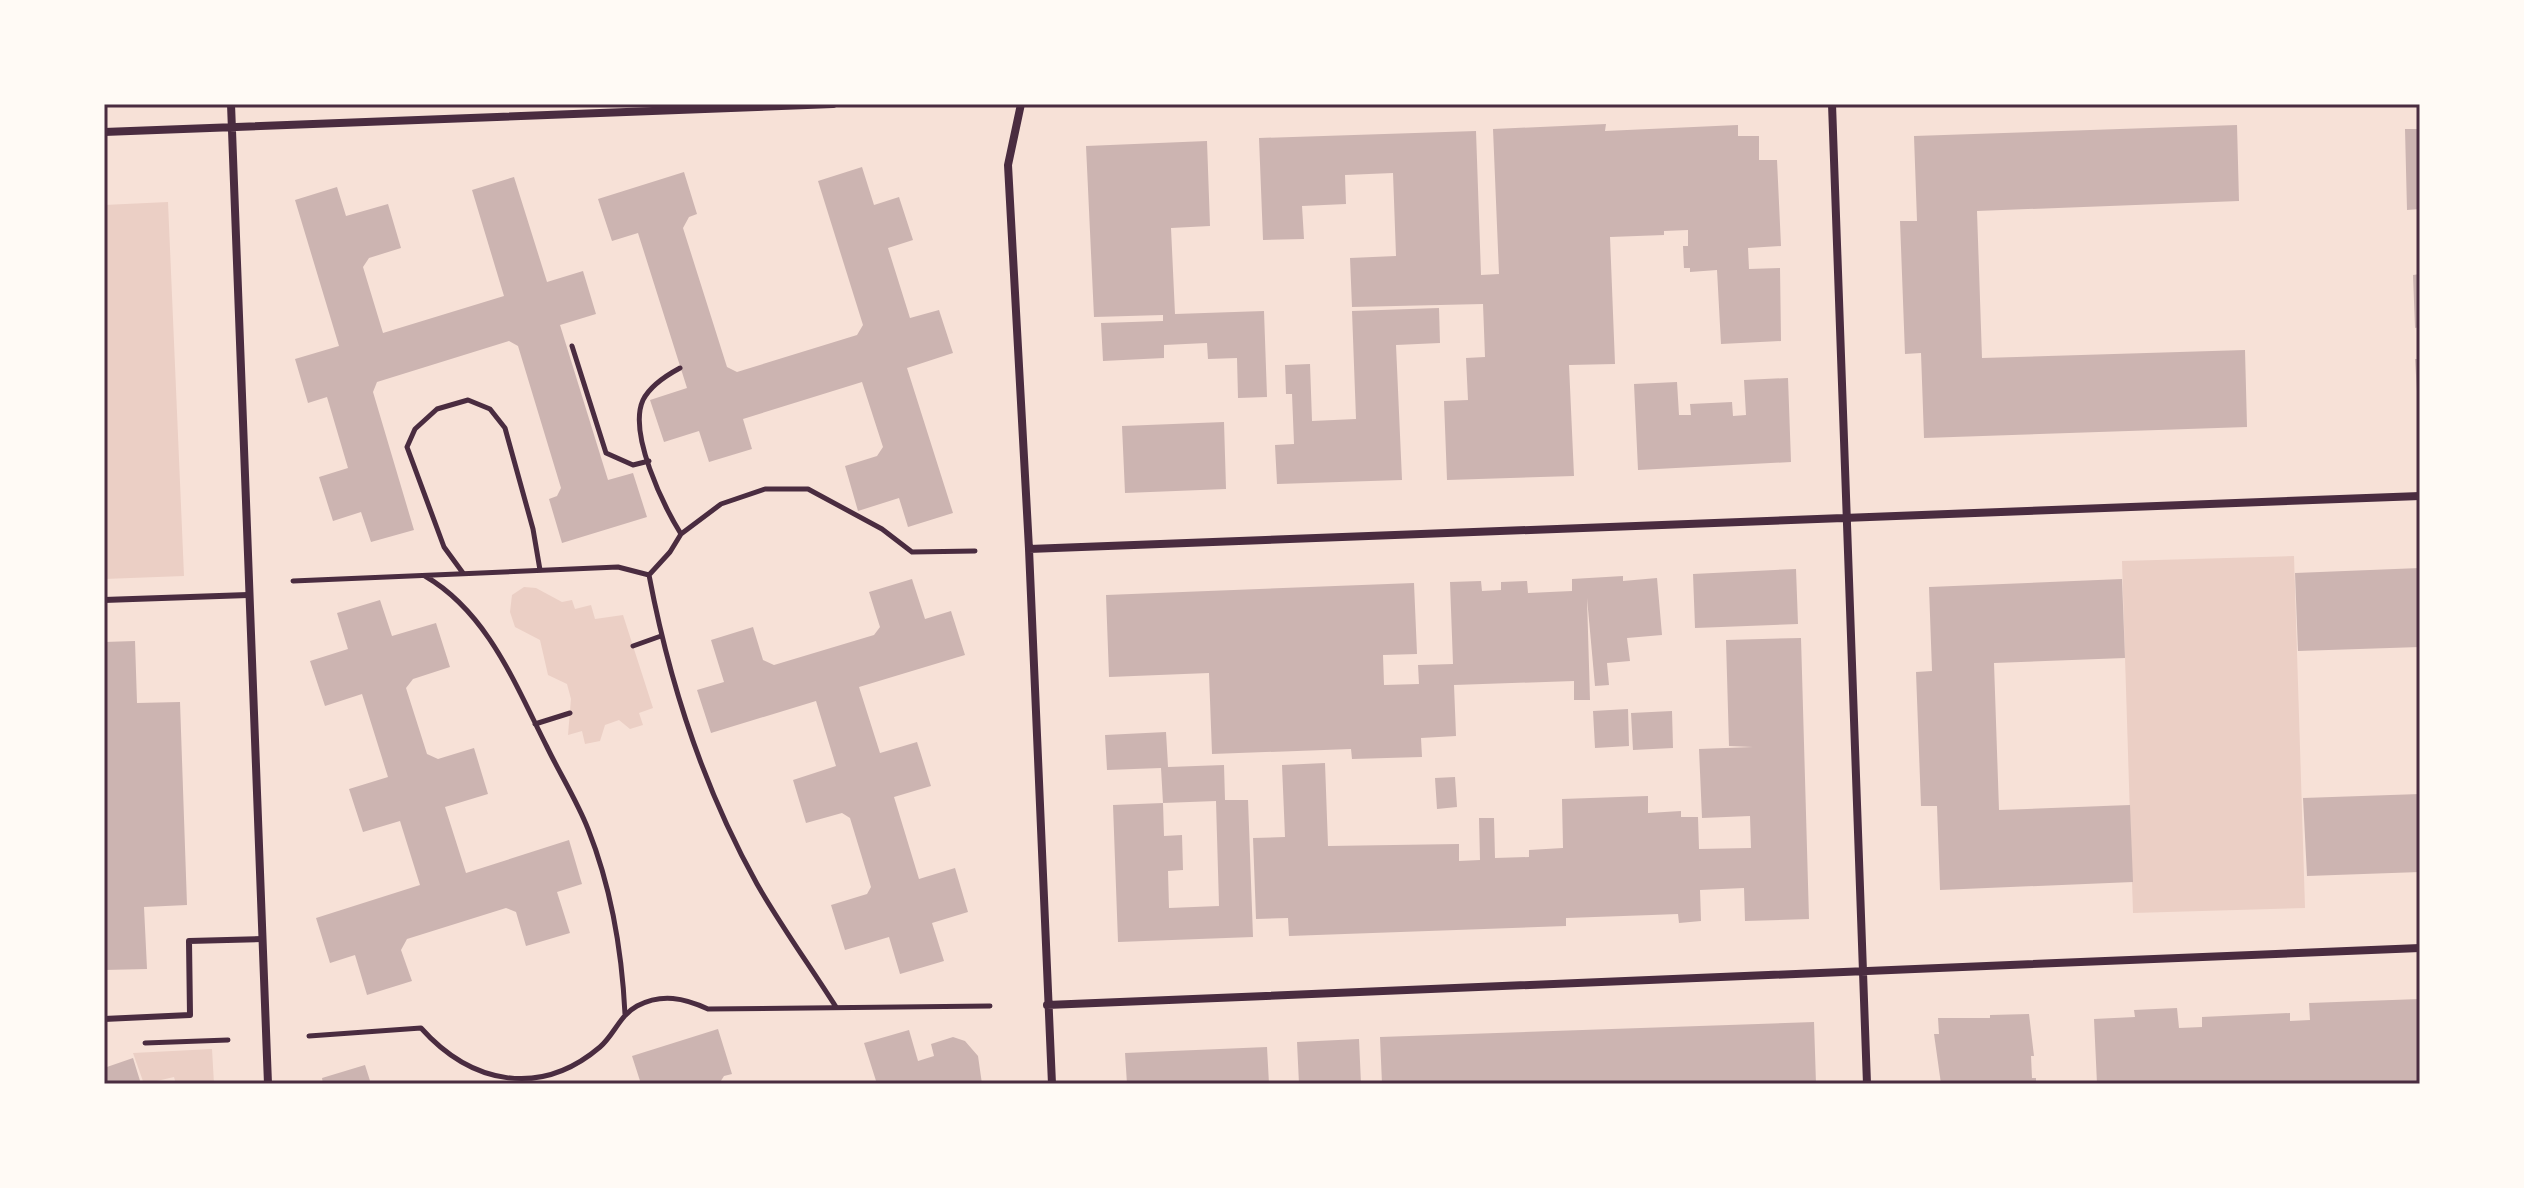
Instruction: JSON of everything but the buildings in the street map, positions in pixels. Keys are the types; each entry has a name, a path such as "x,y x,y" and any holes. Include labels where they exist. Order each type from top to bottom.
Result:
{"street":[{"path":"231,104 268,1084"},
{"path":"104,132 833,104"},
{"path":"1021,104 1008,165 1029,549 1052,1084"},
{"path":"1832,104 1867,1084"},
{"path":"1029,549 2420,496"},
{"path":"1047,1005 2420,948"}],"lane":[{"path":"104,600 248,595"},
{"path":"104,1019 190,1015 189,941 262,939"}],"path":[{"path":"572,346 606,453 633,465 649,461"},
{"path":"680,368 663,377 643,400 638,427 665,509 681,534"},
{"path":"464,574 444,547 407,447 415,429 437,409 468,400 490,409 505,428 533,529 540,570"},
{"path":"649,575 670,552 681,534 721,504 765,489 808,489 882,529 912,552 975,551"},
{"path":"293,581 618,567 649,575"},
{"path":"424,575 451,591 477,620 535,724 588,829 623,969 625,1014"},
{"path":"649,575 661,636 702,764 756,883 836,1008"},
{"path":"633,646 661,636"},
{"path":"535,724 570,713"},
{"path":"309,1036 421,1028 442,1052 473,1070 510,1079 544,1077 579,1063 604,1044 625,1014 660,998 685,999 708,1009 990,1006"},
{"path":"135,1043 228,1040"}],"shaded area":[{"path":"168,202 184,576 104,579 104,205"},
{"path":"2294,556 2305,908 2133,913 2122,561"},
{"path":"524,587 536,588 562,602 572,600 575,609 591,605 595,619 623,615 653,708 639,713 643,725 630,729 619,720 605,725 600,741 585,744 582,731 568,735 571,699 567,684 548,675 540,640 515,627 510,612 512,595"},
{"path":"212,1049 214,1084 176,1084 174,1077 144,1084 133,1053"}]}
